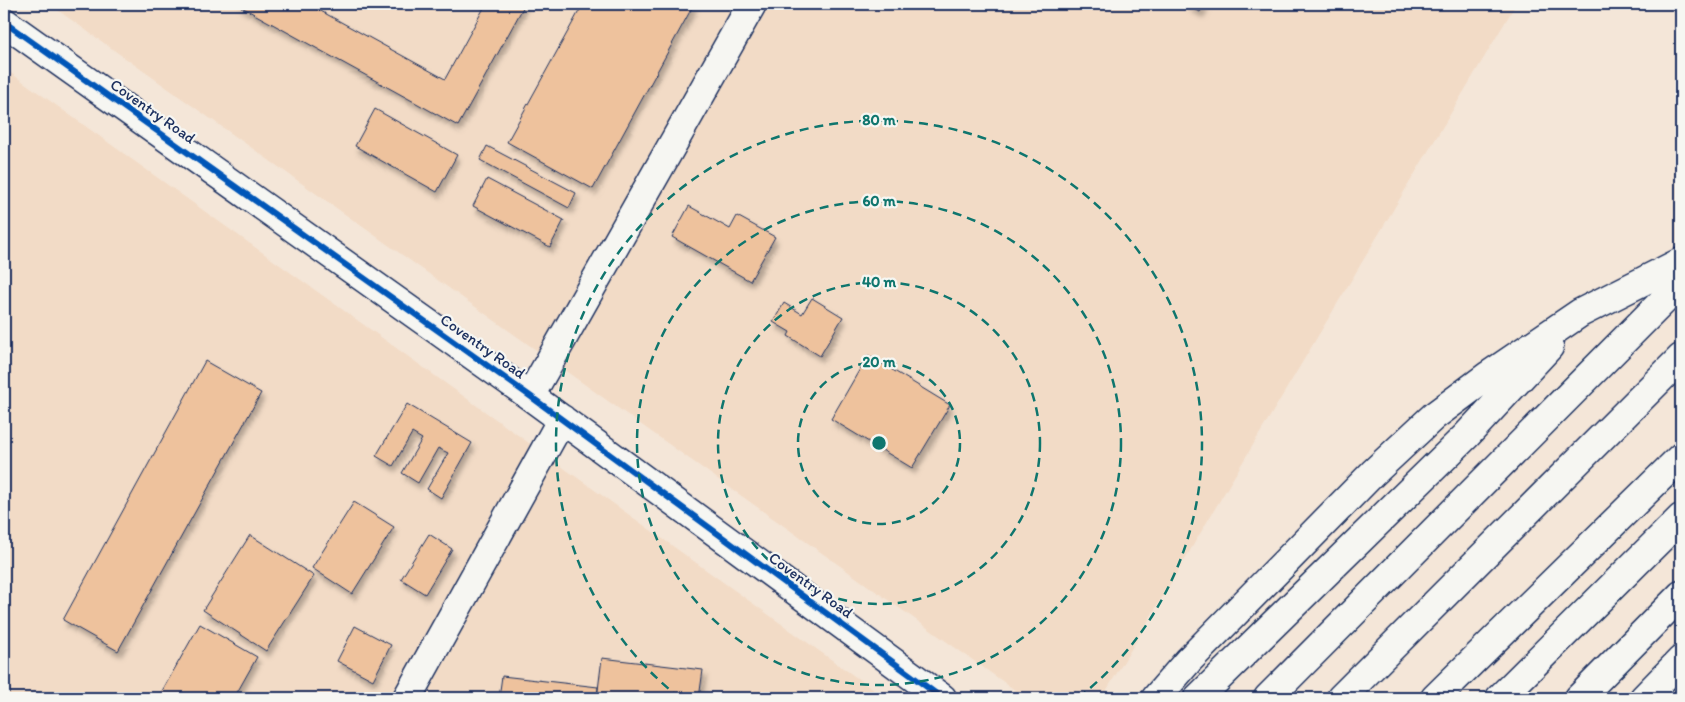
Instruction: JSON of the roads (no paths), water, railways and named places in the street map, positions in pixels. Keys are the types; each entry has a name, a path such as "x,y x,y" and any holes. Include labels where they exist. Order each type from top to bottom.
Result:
{"street":[{"path":"530,396 752,4"},
{"name":"Coventry Road","path":"4,22 562,419 942,698"},
{"path":"1156,698 1189,660 1373,473 1434,416 1489,374 1580,313 1681,262"},
{"path":"1268,698 1681,283"},
{"path":"1198,698 1466,436 1580,313"},
{"path":"1341,698 1681,358"},
{"path":"407,698 562,419"},
{"path":"1435,698 1681,457"},
{"path":"1500,698 1681,518"},
{"path":"1579,698 1681,595"},
{"path":"1644,698 1681,660"}]}
